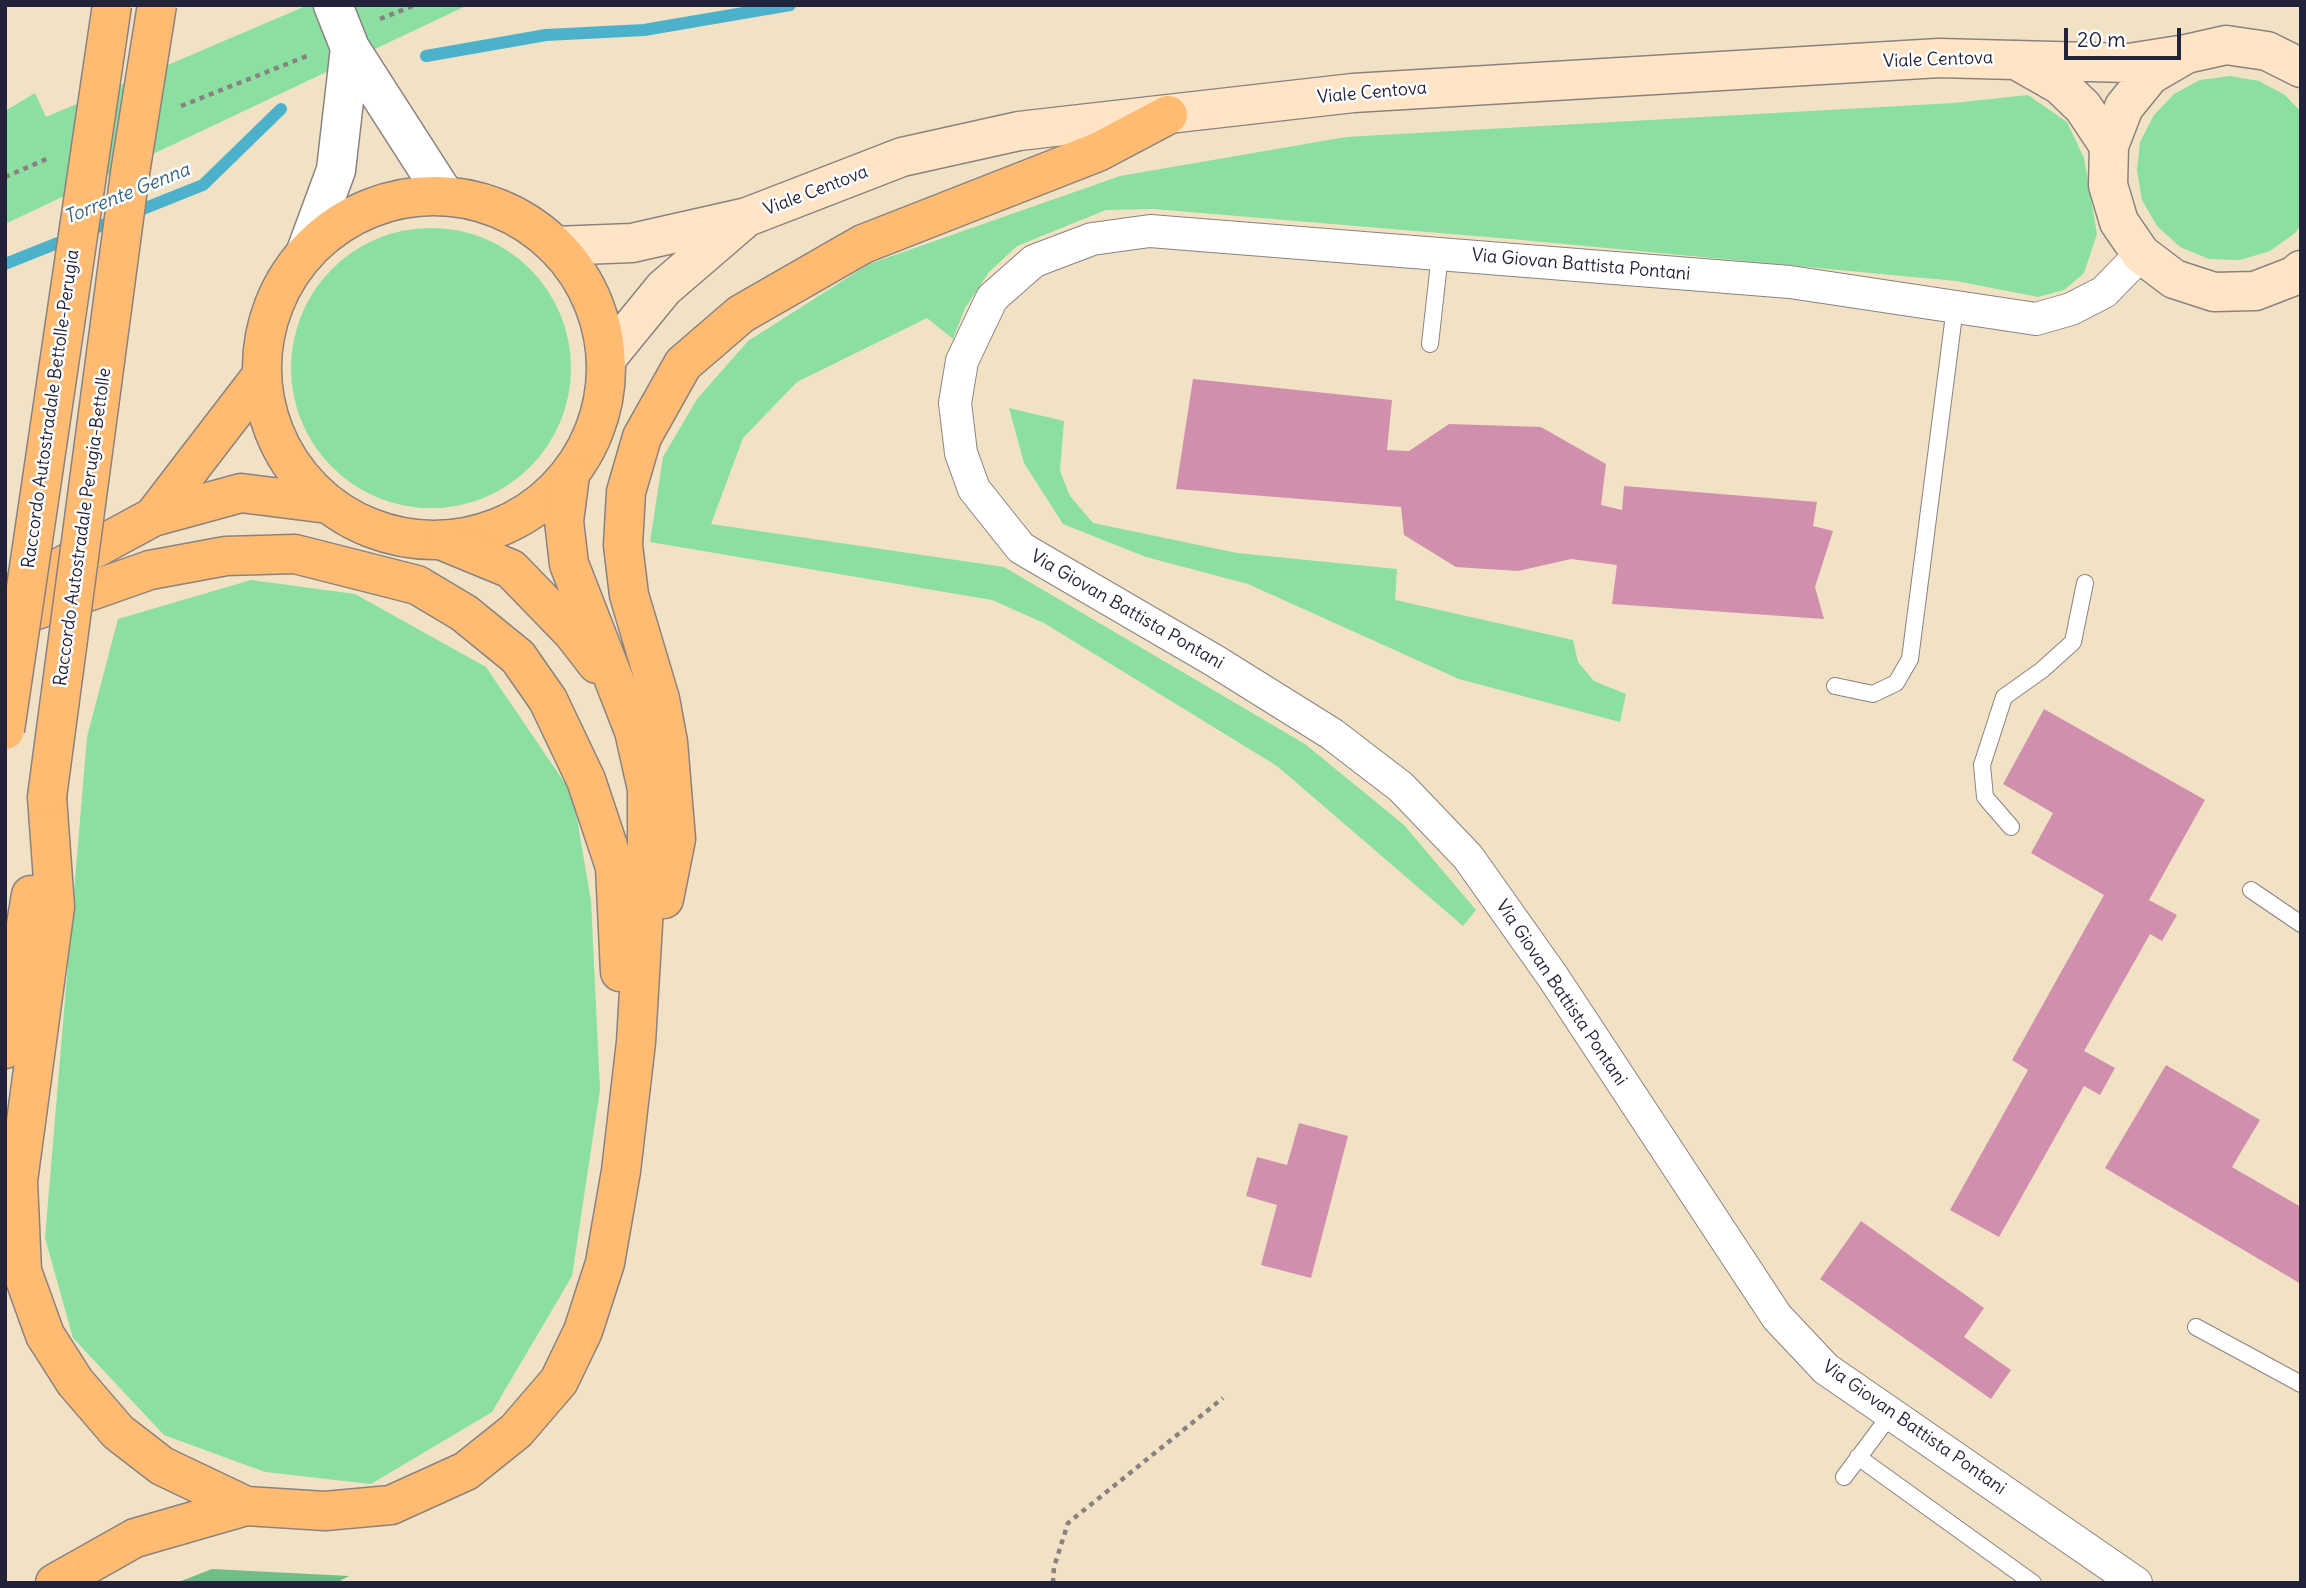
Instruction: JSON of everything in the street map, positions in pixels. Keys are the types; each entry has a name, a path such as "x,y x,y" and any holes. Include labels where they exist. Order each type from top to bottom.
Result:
{"main road":[{"name":"Raccordo Autostradale Bettolle-Perugia","path":"5,730 112,5"},
{"name":"Raccordo Autostradale Perugia-Bettolle","path":"5,1049 47,797 130,173 157,5"},
{"path":"2301,68 2267,51 2226,45 2186,54 2150,75 2123,107 2109,146 2108,185 2119,222 2141,254 2174,279 2214,292 2255,291 2294,276 2301,270"},
{"name":"Viale Centova","path":"747,217 902,157 1019,131 1353,93 1939,58 2011,57 2129,62 2186,54"},
{"name":"Viale Centova","path":"2011,57 2060,85 2084,107 2109,146"},
{"path":"636,1042 676,839 668,742 660,699 628,595 623,545 626,492 642,437 683,365 741,314 863,244 1098,152 1168,115"},
{"path":"445,196 485,204 523,220 555,246 581,279 599,317 606,359 603,400 591,440 570,475 535,509 524,515 491,532 443,541 402,538 376,530 328,504 294,468 282,446 271,424 262,374 265,331 280,290 305,254 345,220 392,201 445,196"},
{"path":"555,246 632,243 747,217"},
{"path":"606,359 664,288 747,217"},
{"path":"153,517 262,374"},
{"path":"55,1583 135,1538 246,1506 326,1511 391,1505 466,1471 516,1431 559,1381 583,1331 605,1263 621,1171 636,1042 647,857 647,789 634,731 569,564 564,521 570,475"},
{"path":"5,597 153,517 241,493 328,504"},
{"path":"443,541 512,569 573,633 617,691"},
{"path":"5,621 150,570 226,556 295,554 417,585 464,613 518,657 548,700 586,780 615,867 618,960 636,1042"},
{"path":"47,797 55,907 18,1181 22,1271 45,1335 75,1382 118,1432 162,1466 246,1506"}],"street":[{"path":"333,5 361,35 445,196"},
{"path":"305,254 336,170 361,35"},
{"name":"Via Giovan Battista Pontani","path":"2136,1583 1826,1369 1777,1317 1553,977 1468,857 1401,787 1332,734 1227,668 1021,548 974,489 961,453 955,403 962,361 992,298 1034,261 1092,239 1150,231 1790,282 2036,319 2071,309 2104,292 2141,254"}],"lane":[{"path":"1430,344 1440,254"},
{"path":"1835,686 1873,694 1896,683 1910,659 1955,307"},
{"path":"2011,827 1985,797 1982,765 2004,697 2042,670 2073,642 2085,583"},
{"path":"2251,890 2301,924"},
{"path":"2196,1327 2301,1384"},
{"path":"1844,1477 1891,1413"},
{"path":"1858,1457 2033,1583"}],"path":[{"path":"361,35 415,5"},
{"path":"1053,1583 1054,1567 1068,1523 1223,1398"}],"green space":[{"path":"308,5 468,5 5,224 5,111 35,93 46,117"},
{"path":"2230,76 2259,81 2285,95 2301,112 2301,225 2295,233 2270,251 2240,260 2209,259 2180,247 2157,226 2142,200 2137,171 2140,142 2154,115 2174,94 2200,80"},
{"path":"2028,95 2067,122 2084,158 2097,234 2084,273 2064,290 2038,297 1956,281 1511,239 1154,209 1106,210 1017,246 989,272 965,308 953,339 927,318 797,382 743,438 711,524 1004,567 1305,744 1404,825 1476,910 1463,926 1277,766 1044,623 992,600 650,542 663,457 697,399 748,341 869,264 1120,176 1346,137 1953,103"},
{"path":"445,228 485,238 497,244 520,260 539,279 561,314 569,341 569,395 561,422 548,446 530,467 509,485 485,498 445,508 417,508 377,498 353,485 332,467 314,446 301,422 293,395 291,354 301,314 314,290 332,269 353,251 377,238 404,230"},
{"path":"1009,408 1064,421 1060,471 1070,496 1093,523 1237,553 1397,569 1395,600 1573,640 1578,662 1594,681 1626,694 1620,722 1459,679 1248,584 1146,557 1063,524 1024,463"},
{"path":"251,580 355,594 486,667 573,795 591,901 600,1090 572,1276 492,1412 371,1484 265,1472 164,1435 73,1338 45,1238 87,737 118,619"},
{"path":"212,1569 349,1576 336,1583 176,1583"}],"building":[{"path":"1193,379 1392,400 1387,450 1409,451 1449,424 1541,427 1606,464 1601,505 1622,510 1624,486 1817,502 1813,526 1833,531 1815,587 1824,619 1612,604 1617,565 1571,559 1518,571 1456,567 1404,535 1401,507 1176,489"},
{"path":"2044,709 2205,800 2149,900 2177,915 2162,941 2150,934 2084,1051 2115,1068 2100,1095 2084,1086 1999,1237 1950,1210 2028,1070 2012,1060 2104,895 2031,853 2053,813 2003,784"},
{"path":"2166,1065 2260,1120 2232,1167 2301,1207 2301,1284 2105,1168"},
{"path":"1299,1123 1348,1136 1311,1278 1261,1265 1277,1205 1246,1196 1257,1157 1287,1165"},
{"path":"1861,1221 1984,1308 1964,1337 2011,1370 1991,1399 1820,1279"}],"waterway":[{"name":"Torrente Genna","path":"426,56 546,35 644,30 790,5"},
{"name":"Torrente Genna","path":"5,264 203,185 281,109"}]}
